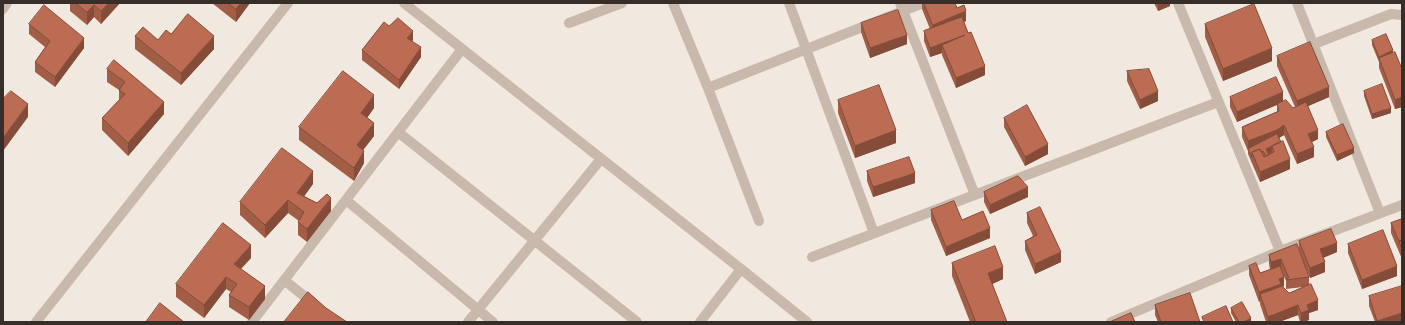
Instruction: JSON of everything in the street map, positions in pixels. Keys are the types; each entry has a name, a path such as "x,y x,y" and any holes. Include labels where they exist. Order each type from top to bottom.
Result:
{"street":[{"path":"3,9 8,3"},
{"path":"36,322 288,3"},
{"path":"404,3 807,322"},
{"path":"569,23 622,3"},
{"path":"673,3 708,88 759,221"},
{"path":"789,3 874,233"},
{"path":"708,88 901,7 922,3"},
{"path":"1178,3 1280,250"},
{"path":"1298,3 1380,213"},
{"path":"901,7 975,195"},
{"path":"1314,44 1391,14 1402,15"},
{"path":"252,322 462,49"},
{"path":"812,257 1218,102"},
{"path":"398,132 637,322"},
{"path":"468,322 601,159"},
{"path":"346,200 493,322"},
{"path":"1111,322 1280,250 1402,205"},
{"path":"700,322 741,269"},
{"path":"284,280 320,308"}],"building":[{"path":"76,3 109,3 101,11 94,5 87,12"},
{"path":"228,3 241,3 236,9"},
{"path":"924,3 955,3 957,8 964,5 966,11 933,25"},
{"path":"1254,4 1272,48 1223,69 1205,24"},
{"path":"44,5 84,38 55,77 35,62 50,41 29,24"},
{"path":"898,10 907,35 870,48 861,23"},
{"path":"188,14 214,36 181,73 135,36 143,27 158,40 166,30 171,34"},
{"path":"962,17 968,33 971,32 985,66 956,78 942,45 965,35 930,48 924,31"},
{"path":"398,18 413,31 407,38 421,47 399,80 362,50 384,22 389,26"},
{"path":"1386,34 1393,50 1379,57 1372,40"},
{"path":"1310,42 1329,87 1297,101 1277,56"},
{"path":"1395,52 1402,69 1402,97 1395,100 1379,58"},
{"path":"114,60 164,102 128,143 102,118 125,94 119,90 125,82 107,69"},
{"path":"1149,69 1158,91 1140,100 1127,71"},
{"path":"343,71 374,95 361,113 374,123 357,145 364,151 354,168 299,127"},
{"path":"1276,77 1283,92 1237,112 1230,97"},
{"path":"1382,84 1391,108 1372,114 1364,91"},
{"path":"879,85 896,130 855,146 838,100"},
{"path":"11,91 28,104 3,138 3,99"},
{"path":"1286,100 1293,108 1306,102 1318,130 1308,134 1314,147 1297,154 1284,125 1277,130 1248,141 1242,127 1279,111 1277,104"},
{"path":"1027,105 1048,144 1025,157 1004,118"},
{"path":"1343,124 1354,148 1337,155 1326,132"},
{"path":"1277,134 1281,142 1266,149 1269,155 1266,156 1260,149 1252,152 1252,157 1248,149"},
{"path":"1283,141 1290,159 1260,172 1252,152 1260,149 1264,157 1274,152 1272,146"},
{"path":"282,148 313,171 297,193 317,203 327,194 331,198 307,229 298,222 304,212 288,200 265,225 240,202"},
{"path":"909,157 915,173 873,187 867,171"},
{"path":"1018,176 1028,187 990,205 984,192"},
{"path":"954,201 962,220 983,211 990,228 946,247 931,210"},
{"path":"1040,207 1061,252 1035,264 1025,241 1037,235 1027,213"},
{"path":"1402,219 1402,240 1399,241 1391,223"},
{"path":"223,223 251,245 234,264 265,286 249,307 229,295 237,284 226,277 204,305 176,284"},
{"path":"1331,229 1337,243 1320,249 1325,262 1310,268 1299,241"},
{"path":"1383,230 1397,266 1362,280 1348,244"},
{"path":"1402,241 1402,249 1399,242"},
{"path":"1297,244 1309,277 1286,280 1289,277 1281,259 1271,262 1269,255"},
{"path":"995,246 1003,267 988,273 1007,322 976,322 952,263"},
{"path":"1256,263 1260,273 1280,266 1284,277 1279,279 1281,284 1259,292 1249,266"},
{"path":"1311,284 1318,300 1307,305 1309,310 1301,313 1298,305 1268,317 1260,294 1282,286 1289,293"},
{"path":"1402,286 1402,313 1377,321 1369,296"},
{"path":"308,292 326,308 347,322 284,322"},
{"path":"1190,293 1200,322 1161,322 1155,305"},
{"path":"1242,302 1251,318 1244,322 1239,322 1231,308"},
{"path":"160,303 184,322 146,322"},
{"path":"1226,306 1233,322 1204,322 1202,317"},
{"path":"1131,313 1135,322 1110,322"}]}
